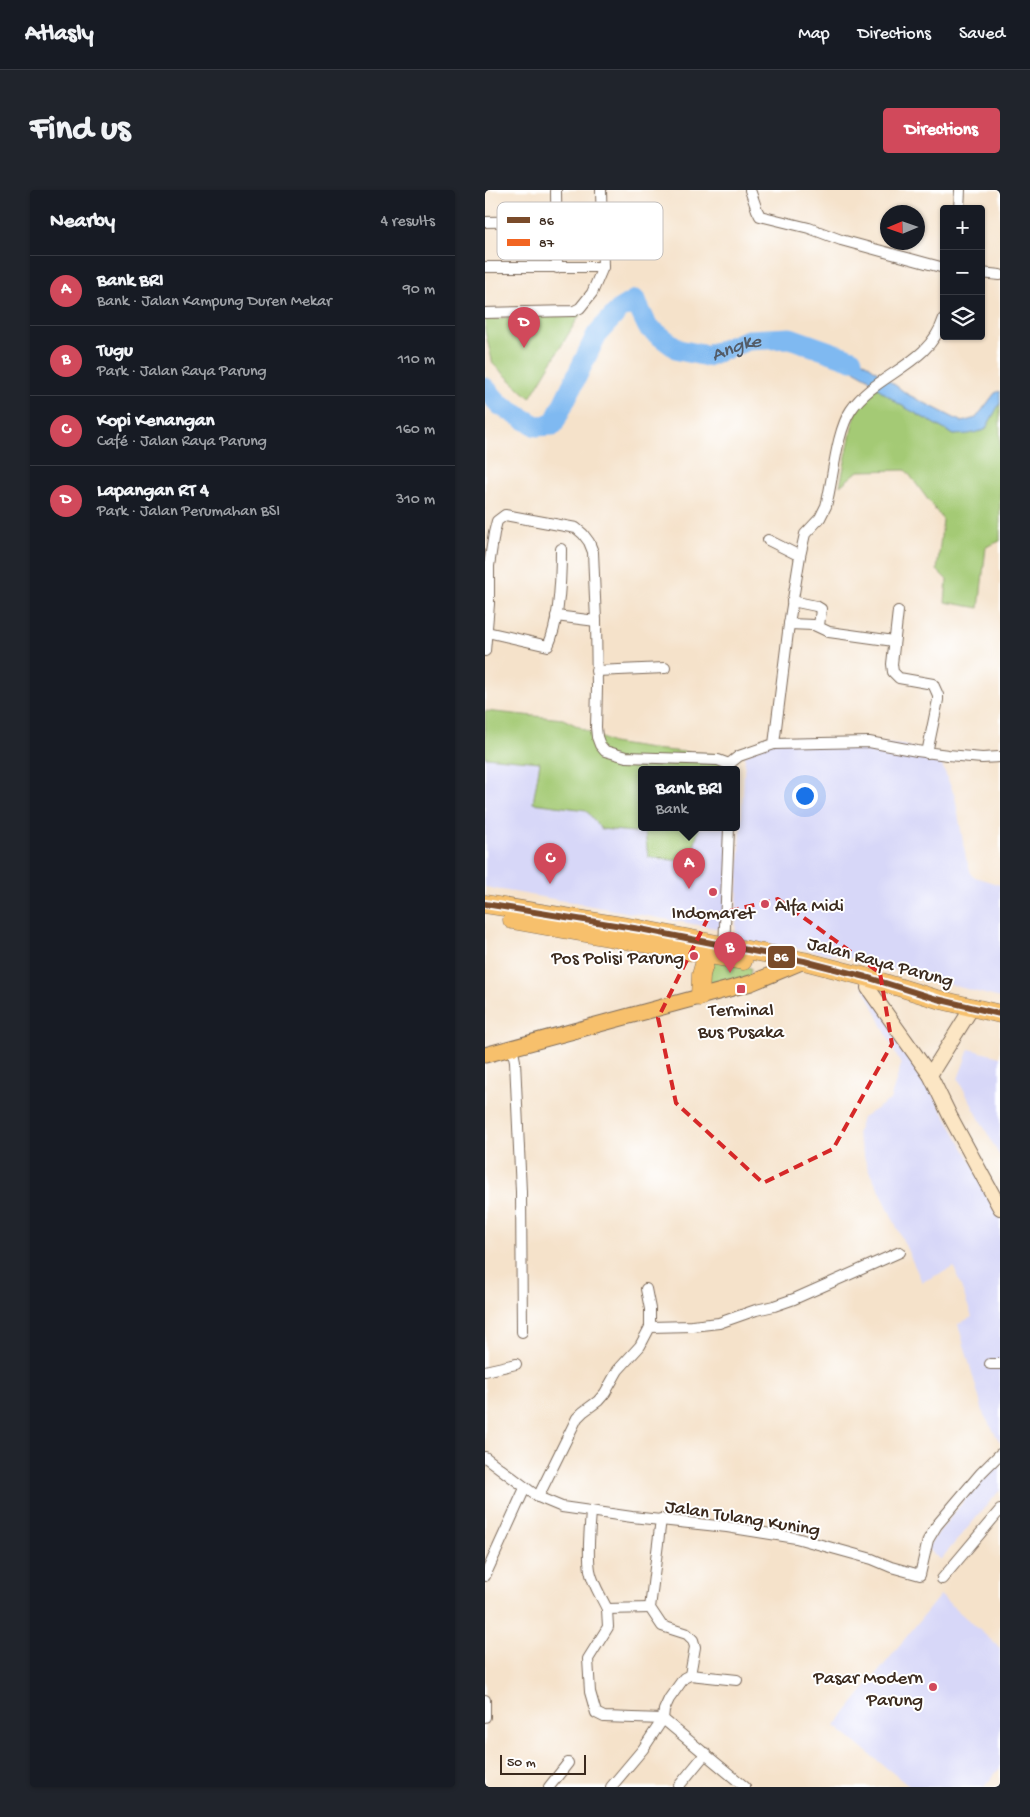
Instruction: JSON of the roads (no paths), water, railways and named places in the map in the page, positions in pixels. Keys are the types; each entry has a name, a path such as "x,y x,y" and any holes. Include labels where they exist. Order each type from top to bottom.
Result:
{"highway":[{"name":"Jalan Raya Parung","path":"490,910 717,950 803,961 866,977 937,999 1000,1025"},
{"name":"Jalan Raya Parung","path":"717,950 868,988 970,1011 1000,1014"},
{"path":"700,997 701,975 717,950"}],"main road":[{"path":"485,1055 751,983 803,961"}],"street":[{"path":"750,190 760,216 809,228 841,240 940,267"},
{"path":"959,205 961,190"},
{"path":"557,260 557,268"},
{"path":"485,313 573,310 580,308 595,288 603,267 603,260"},
{"path":"485,267 603,267"},
{"path":"985,273 1000,275"},
{"path":"774,744 799,556 805,534 820,518 826,506 846,418 862,396 927,349 940,328"},
{"path":"485,651 487,632 487,567 497,521 505,515 576,528 589,542 593,552 596,621 597,737 600,745 605,751 626,757 717,760 727,766"},
{"path":"768,540 799,556"},
{"path":"487,632 547,647 553,635 556,616 561,572 561,549"},
{"path":"792,601 807,603 821,609 819,626"},
{"path":"897,611 891,664 893,672 899,678 933,684 938,695 927,753"},
{"path":"556,616 596,621"},
{"path":"789,624 814,624 829,632 894,642"},
{"path":"596,671 665,668"},
{"path":"730,766 739,756 774,744 869,742 927,753 973,757 1000,756"},
{"path":"717,950 729,831"},
{"path":"868,988 930,1074 950,1116 1000,1208"},
{"path":"930,1074 970,1011"},
{"path":"512,1047 515,1061 521,1192 522,1332"},
{"path":"650,1327 719,1323 794,1299 900,1252"},
{"path":"539,1498 577,1418 602,1397 618,1370 640,1346 650,1327 650,1309 646,1289"},
{"path":"485,1371 516,1364"},
{"name":"Jalan Tulang Kuning","path":"485,1457 539,1498 562,1507 796,1538 872,1559 891,1567 920,1575 928,1540 937,1525 981,1473 1000,1454"},
{"path":"485,1576 525,1488"},
{"path":"942,1579 1000,1510"},
{"path":"591,1511 589,1569 607,1609 608,1627 588,1659 590,1692 596,1713 604,1717 663,1719 745,1787"},
{"path":"661,1519 650,1608 662,1626 687,1634 693,1640 695,1647 690,1675"},
{"path":"607,1609 650,1608"},
{"path":"611,1787 643,1749 663,1719 664,1710 669,1699 684,1678 690,1675 737,1680"},
{"path":"485,1700 485,1717"},
{"path":"678,1787 706,1753"},
{"path":"549,1787 568,1763"}],"water":[{"path":"826,346 855,355 907,394 962,422 976,418 995,393 1000,391 1000,403 985,430 954,435 899,404 875,386 868,378 823,353"}],"waterway":[{"name":"Angke","path":"485,388 500,405 536,426 553,425 597,334 620,309 635,300 648,327 679,350 707,356 748,340 790,338 852,360"}],"place":[{"name":"Lapangan RT 4","path":"524,348"},
{"name":"Kopi Kenangan","path":"550,884"},
{"name":"Bank BRI","path":"689,889"},
{"name":"Indomaret","path":"713,892"},
{"name":"Alfa Midi","path":"765,904"},
{"name":"Pos Polisi Parung","path":"694,956"},
{"name":"Tugu","path":"730,973"},
{"name":"Terminal Bus Pusaka","path":"741,989"},
{"name":"Pasar Modern Parung","path":"933,1687"}]}
